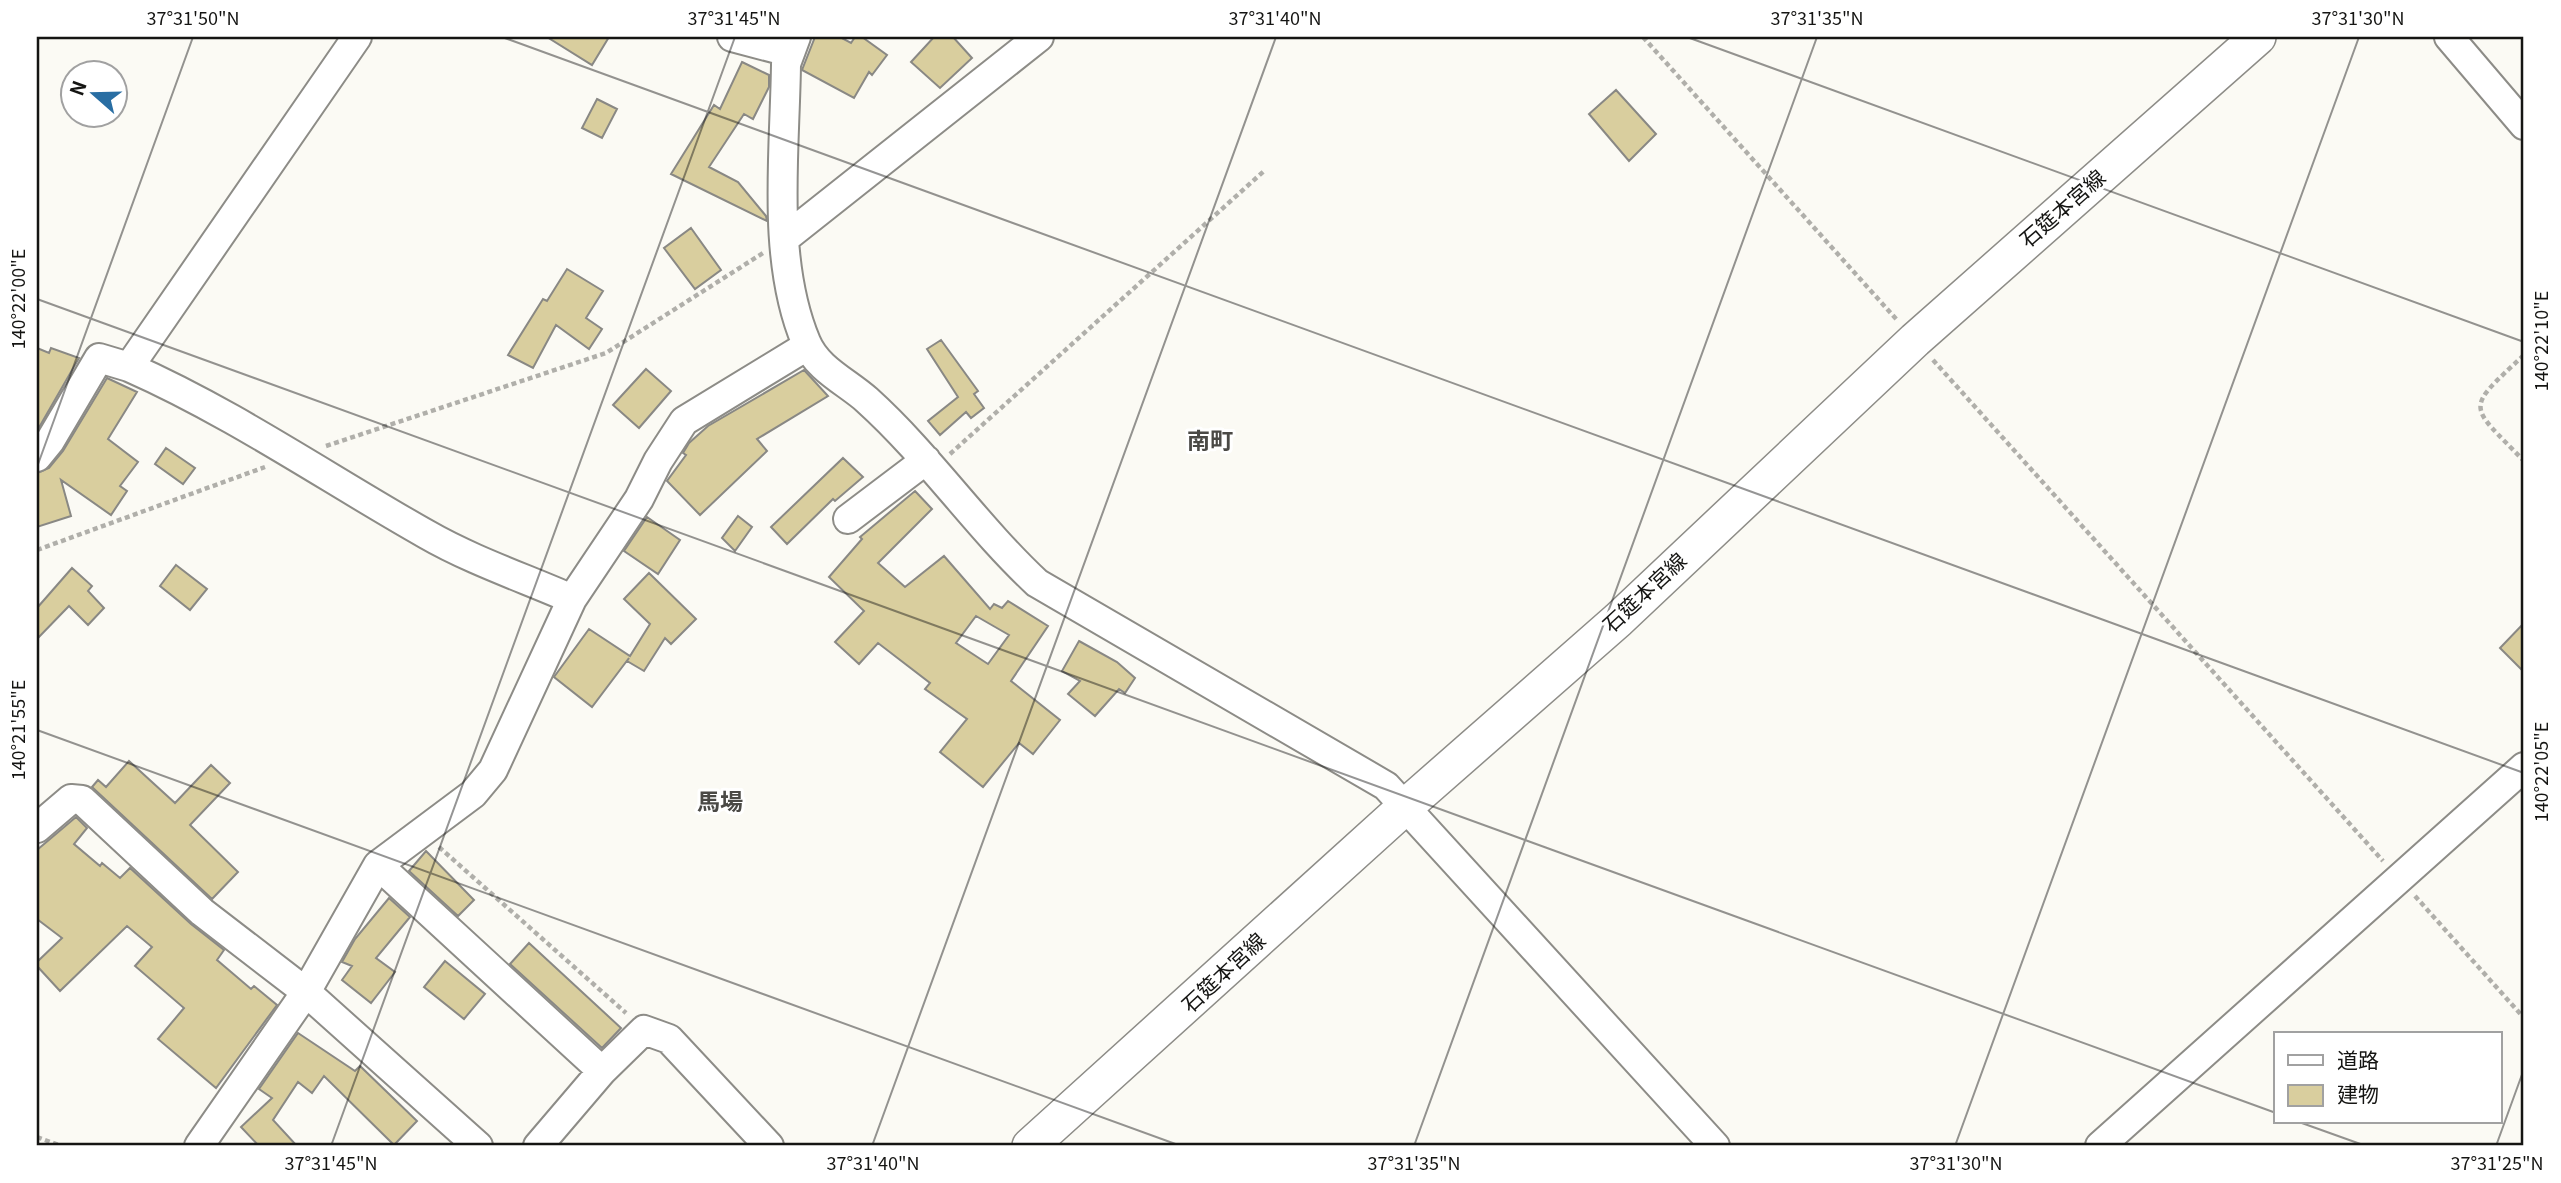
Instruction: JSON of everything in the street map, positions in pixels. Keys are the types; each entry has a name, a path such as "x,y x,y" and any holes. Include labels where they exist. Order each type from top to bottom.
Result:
{"main road":[{"name":"石筵本宮線","path":"1030,1146 1406,806 1618,620 1915,340 2258,37"}],"street":[{"path":"129,367 357,37"},
{"path":"732,37 792,44 786,64 784,239 787,273 807,346 827,369 866,399 930,464 998,547 1037,583 1386,786 1715,1146"},
{"path":"784,239 1037,37"},
{"path":"2449,37 2524,125"},
{"path":"199,1146 306,992 378,865 473,794 493,770 572,599 639,499 658,461 684,421 807,346"},
{"path":"37,457 50,441 99,358 129,367 180,390 297,455 428,536 572,599"},
{"path":"848,519 930,464"},
{"path":"2100,1146 2524,767"},
{"path":"37,828 71,799 82,800 202,912 306,992 478,1146"},
{"path":"378,865 602,1071"},
{"path":"538,1146 602,1071 644,1030 669,1039 769,1146"}],"path":[{"path":"1643,37 2524,1018"},
{"path":"930,464 1264,171"},
{"path":"37,550 297,455 606,353 784,239"},
{"path":"2524,355 2482,394 2479,405 2482,417 2524,461"},
{"path":"423,833 644,1030"},
{"path":"37,1137 61,1146"}],"building":[{"path":"547,37 609,37 592,65"},
{"path":"815,37 840,37 851,43 855,37 862,37 887,55 872,75 869,72 854,98 802,70"},
{"path":"934,37 953,37 972,58 940,88 911,62"},
{"path":"742,62 769,75 769,87 753,119 744,114 709,167 738,182 766,216 767,221 671,174 714,105 720,109"},
{"path":"1616,90 1656,134 1629,161 1589,114"},
{"path":"597,99 617,109 602,138 582,128"},
{"path":"691,228 721,270 695,289 664,248"},
{"path":"567,269 603,291 586,318 602,329 589,349 556,325 533,368 508,355 543,299 547,301"},
{"path":"941,340 978,391 974,394 984,408 971,418 966,412 940,435 928,421 958,397 927,349"},
{"path":"37,348 49,353 51,348 79,358 37,431"},
{"path":"646,369 671,391 639,428 613,405"},
{"path":"804,370 828,396 757,439 767,451 700,515 667,481 686,455 683,453 689,443 708,426"},
{"path":"107,378 137,392 108,439 138,462 120,486 127,491 111,515 61,480 71,516 37,527 37,473 49,468 63,451"},
{"path":"166,448 195,468 183,484 155,464"},
{"path":"843,458 863,477 835,501 833,499 787,544 771,527"},
{"path":"915,491 932,509 878,563 905,587 944,556 990,609 994,604 1002,608 1008,601 1048,626 1011,681 1060,720 1033,754 1019,743 983,787 940,752 967,719 925,689 930,683 878,643 859,664 835,642 864,611 829,577 862,539 860,537","holes":["976,616 1009,635 988,664 956,643"]},
{"path":"738,516 752,527 735,551 722,538"},
{"path":"647,517 680,540 658,574 624,551"},
{"path":"176,565 207,589 190,610 160,586"},
{"path":"72,568 92,586 88,591 104,608 88,625 69,606 37,639 37,608"},
{"path":"649,573 696,619 671,644 665,638 644,671 627,661 629,658 592,707 554,677 589,629 630,656 650,624 624,599"},
{"path":"2524,623 2524,672 2500,648"},
{"path":"1079,641 1117,662 1135,678 1125,693 1119,689 1095,716 1068,694 1080,681 1062,671"},
{"path":"129,761 175,803 211,765 230,783 190,825 238,872 212,899 92,787 98,780 106,787"},
{"path":"76,817 87,828 74,844 100,866 102,863 120,878 130,868 191,924 224,950 217,960 251,989 254,986 277,1005 216,1088 158,1039 184,1008 135,966 152,947 127,926 60,991 37,966 37,962 62,938 37,919 37,850"},
{"path":"426,851 474,900 458,916 409,871"},
{"path":"389,898 410,917 376,958 395,972 371,1003 342,980 352,966 342,962 355,939"},
{"path":"529,943 621,1028 602,1048 510,964"},
{"path":"445,961 485,994 464,1019 424,987"},
{"path":"298,1033 355,1071 360,1066 417,1121 394,1145 324,1076 312,1093 298,1082 273,1120 297,1146 259,1146 241,1127 272,1098 259,1089"}],"district":[{"name":"南町","path":"1210,441"},
{"name":"馬場","path":"720,802"}]}
